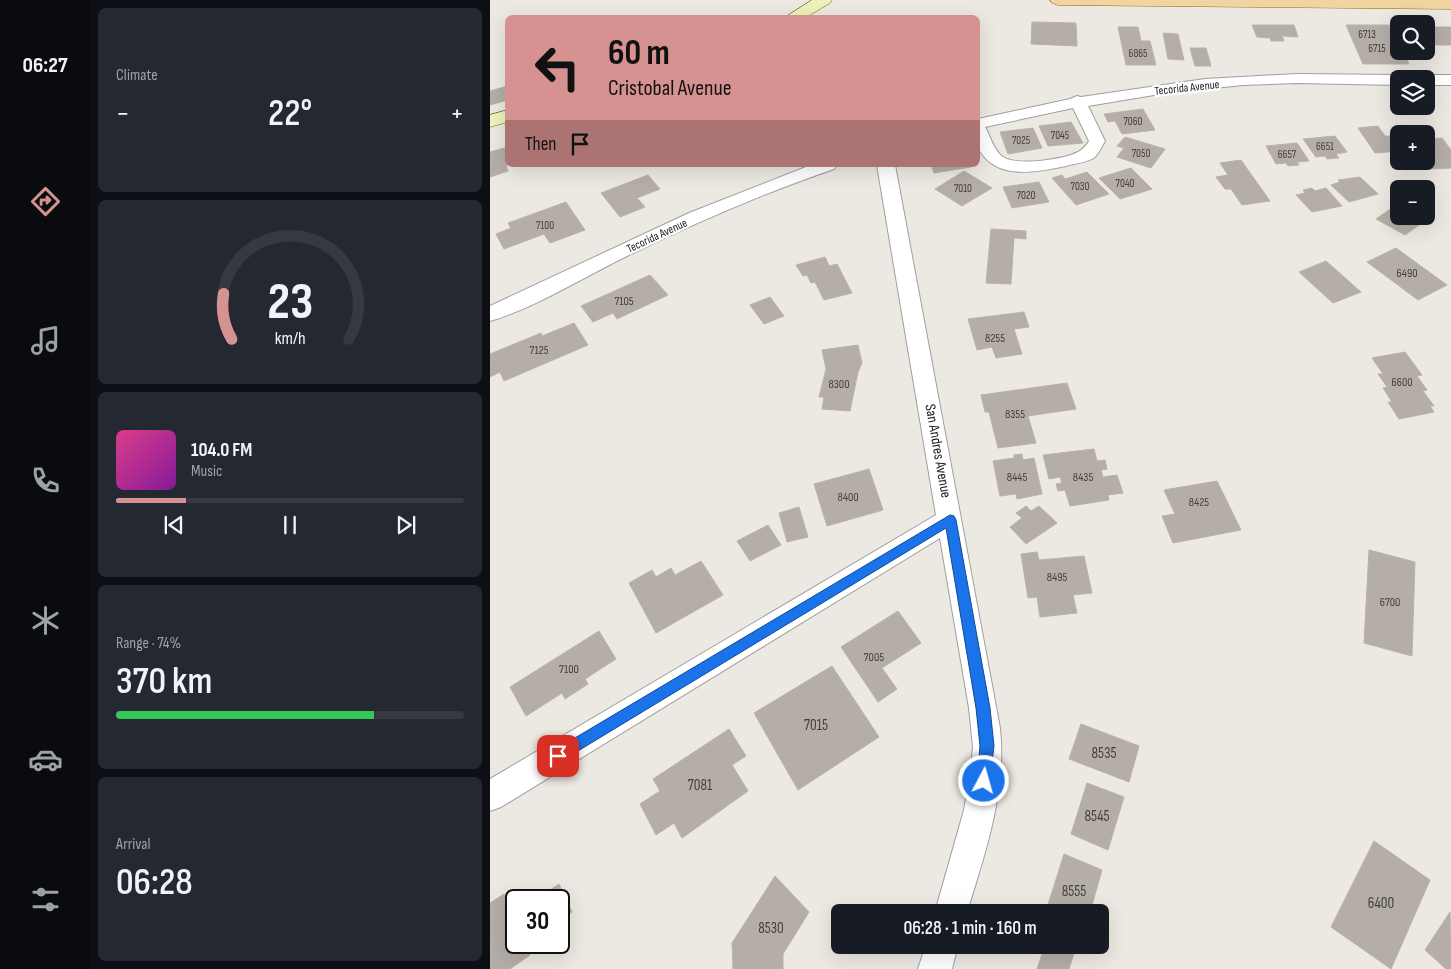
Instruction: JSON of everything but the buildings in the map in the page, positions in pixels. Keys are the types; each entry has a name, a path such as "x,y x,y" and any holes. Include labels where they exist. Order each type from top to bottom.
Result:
{"main road":[{"path":"797,15 824,0"},
{"path":"1058,0 1451,4"},
{"path":"490,121 505,117"}],"street":[{"name":"Tecorida Avenue","path":"980,124 1077,101 1188,86 1280,79 1390,80"},
{"path":"1435,80 1451,80"},
{"path":"980,133 993,158 1006,165 1020,168 1082,157 1090,152 1096,142 1095,135 1077,101"},
{"name":"Tecorida Avenue","path":"490,314 532,296 661,233 783,180 822,167"},
{"name":"San Andres Avenue","path":"886,167 983,708 987,746 976,821 954,904"},
{"path":"490,796 950,520"},
{"path":"935,969 939,954"}],"route":[{"path":"558,756 950,520 983,708 987,746 984,781"}]}
